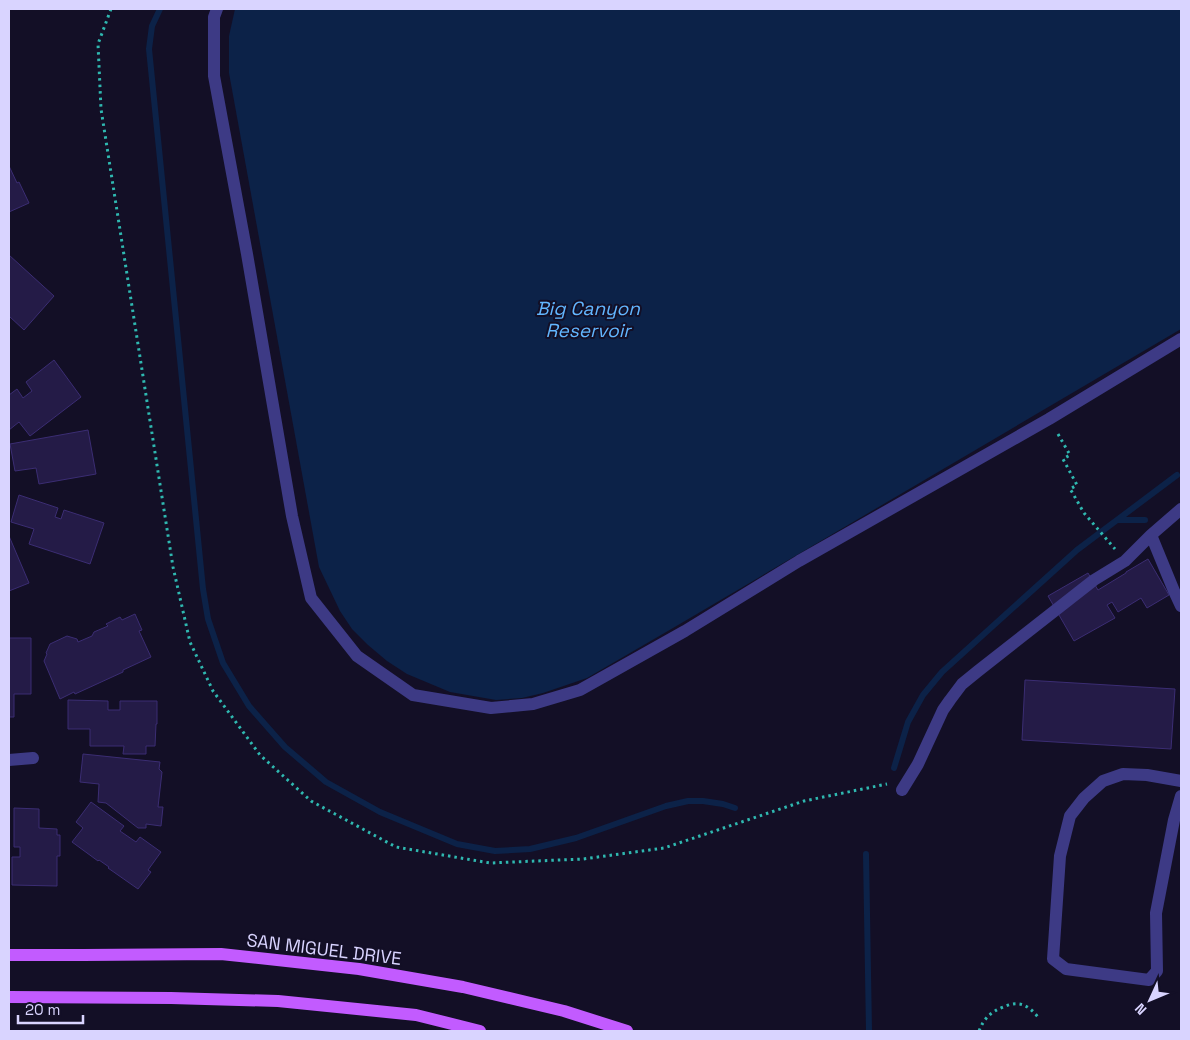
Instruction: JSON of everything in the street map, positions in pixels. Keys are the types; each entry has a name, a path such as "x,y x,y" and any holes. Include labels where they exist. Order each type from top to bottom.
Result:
{"main road":[{"name":"SAN MIGUEL DRIVE","path":"9,955 222,954 359,969 472,989 564,1011 627,1031"},
{"path":"9,997 278,1000 416,1015 480,1031"}],"street":[{"path":"218,9 214,17 214,76 292,516 311,598 357,656 413,695 491,708 533,704 580,690 685,631 799,561 1049,419 1181,339"},
{"path":"905,785 918,764 943,710 962,684 1094,580 1125,561 1151,535 1181,510"},
{"path":"1151,535 1180,601"},
{"path":"9,760 33,758"},
{"path":"1181,781 1146,775 1123,774 1104,780 1084,798 1070,816 1060,856 1053,959 1066,969 1149,980 1157,971 1156,913 1174,820 1181,796"}],"path":[{"path":"110,11 98,44 101,109 173,566 190,642 213,691 260,755 311,802 396,847 490,863 583,859 664,848 804,801 905,785"},
{"path":"1054,428 1070,455 1063,458 1078,485 1070,489 1084,513 1107,540"},
{"path":"979,1031 989,1015 1013,1004 1024,1005 1038,1017"}],"water":[{"name":"Big Canyon Reservoir","path":"235,9 1181,9 1181,329 587,678 522,698 496,700 450,692 407,674 387,661 368,645 352,629 340,611 319,567 229,73 229,36"}],"building":[{"path":"9,166 29,203 9,212"},
{"path":"9,255 54,296 24,330 9,316"},
{"path":"54,360 81,397 30,436 19,422 9,430 9,395 17,389 23,398 32,391 26,382"},
{"path":"88,430 96,474 39,484 36,468 15,471 10,444"},
{"path":"19,495 58,508 55,517 61,519 64,510 104,523 90,564 29,544 34,529 11,522"},
{"path":"9,536 29,583 9,591"},
{"path":"1148,559 1169,595 1147,608 1141,598 1118,612 1112,602 1107,605 1115,618 1074,641 1048,596 1088,573 1098,590"},
{"path":"135,614 142,630 139,631 151,657 123,670 123,672 60,699 44,661 50,644 67,636 77,639 78,642 92,636 94,632 108,626 106,624 120,617 122,620"},
{"path":"9,638 31,638 31,694 14,694 14,717 9,717"},
{"path":"1025,680 1175,689 1171,749 1022,740"},
{"path":"68,700 108,701 108,710 120,710 120,701 157,701 155,746 146,746 146,754 123,754 124,746 90,746 90,729 68,729"},
{"path":"83,754 160,762 159,769 162,772 158,807 163,807 161,826 146,824 146,828 138,828 106,803 98,802 99,784 80,782"},
{"path":"91,802 124,826 120,831 136,842 140,837 161,852 148,870 151,872 138,889 72,842 83,828 76,822"},
{"path":"14,808 39,809 39,828 57,829 57,835 60,835 60,856 57,856 57,886 12,885 12,857 20,857 20,847 14,847"}],"waterway":[{"path":"160,9 152,26 149,49 203,589 208,619 223,663 249,706 285,747 326,782 380,812 457,844 495,851 530,849 576,838 666,806 688,801 703,801 735,808"},
{"path":"894,768 908,722 923,695 942,672 1077,550 1177,475"},
{"path":"1118,520 1145,520"},
{"path":"866,854 869,1031"}]}
